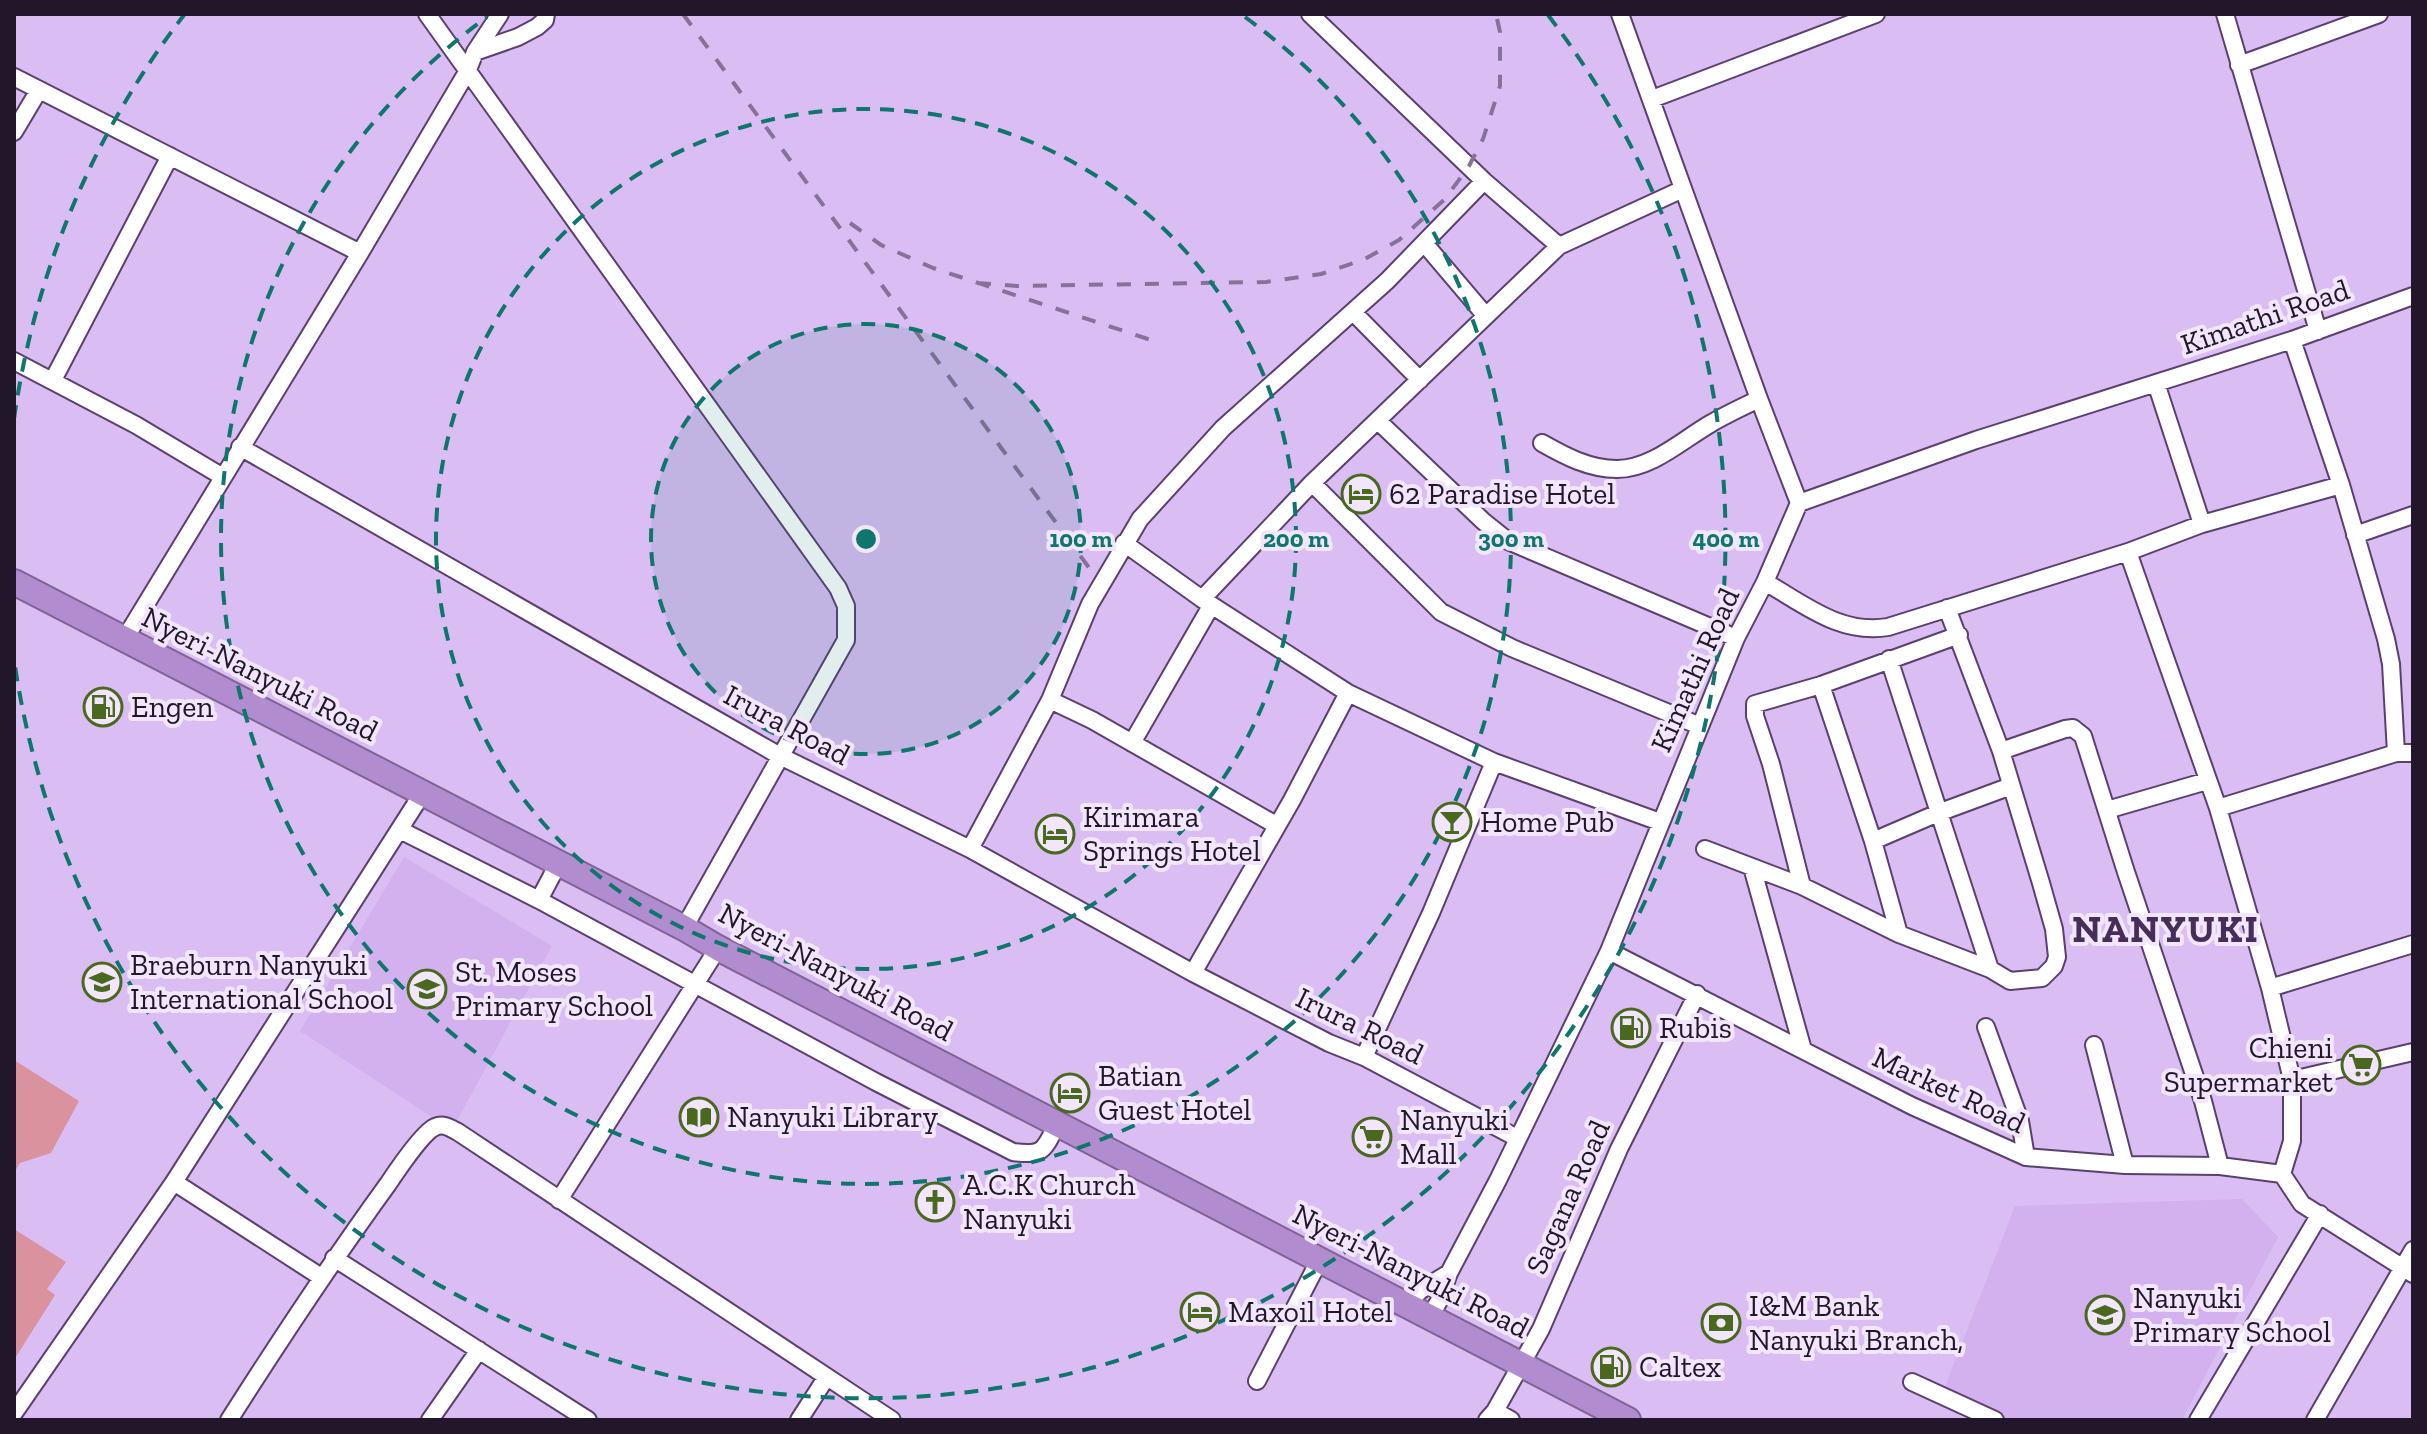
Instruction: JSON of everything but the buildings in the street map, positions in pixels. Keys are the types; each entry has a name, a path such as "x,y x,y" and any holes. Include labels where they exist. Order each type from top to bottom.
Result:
{"highway":[{"name":"Nyeri-Nanyuki Road","path":"14,582 1628,1420"}],"street":[{"path":"427,14 843,597 846,640 684,928"},
{"path":"124,640 360,253 500,14"},
{"path":"475,52 537,27 545,20 546,14"},
{"path":"1310,14 1484,181 1559,246"},
{"path":"1620,14 1799,503"},
{"path":"1652,99 1876,14"},
{"path":"2225,14 2318,331"},
{"path":"2239,65 2379,14"},
{"path":"14,77 360,253"},
{"path":"14,132 39,90"},
{"path":"53,380 170,156"},
{"path":"970,849 1050,700 1090,604 1140,519 1223,428 1387,281 1484,181"},
{"path":"1132,743 1206,603 1312,483 1559,246 1683,189"},
{"path":"1424,243 1486,316"},
{"name":"Kimathi Road","path":"1429,1318 1609,951 1736,638 1765,582 1799,503 1976,440 2292,340 2413,296"},
{"path":"1353,312 1420,380"},
{"path":"2218,808 2404,753 2386,639 2341,485 2292,340"},
{"path":"14,361 223,477"},
{"path":"2156,383 2202,524"},
{"path":"1542,443 1590,466 1618,469 1646,464 1712,423 1759,399"},
{"path":"1378,421 1508,541 1736,638"},
{"name":"Irura Road","path":"240,447 780,756 970,849 1193,973 1329,1043 1364,1057 1517,1138"},
{"path":"1312,483 1441,612 1512,648 1700,726"},
{"path":"1765,582 1840,625 1860,629 1888,627 2128,552 2202,524 2341,485"},
{"path":"2355,535 2413,515"},
{"path":"1124,543 1206,603 1348,693 1494,762 1660,822"},
{"path":"2128,552 2218,808 2270,988 2292,1080 2292,1141 2282,1174 2302,1204 2408,1270"},
{"path":"1705,849 1802,886 1899,934 1990,969 2010,981 2042,978 2054,966 2057,957 2054,929 2001,751 1947,608"},
{"path":"1802,886 1753,707 1959,635"},
{"path":"1889,659 1990,969"},
{"path":"1821,685 1873,841 1899,934"},
{"path":"1193,973 1292,800 1348,693"},
{"path":"1050,700 1092,720 1276,825"},
{"path":"2001,751 2065,729 2079,731 2087,747 2203,1101 2220,1166"},
{"path":"1364,1057 1431,913 1494,762"},
{"path":"2107,810 2207,781"},
{"path":"1873,841 2011,786"},
{"path":"14,1413 174,1182 422,794"},
{"path":"400,830 539,900 876,1082 1013,1152 1035,1153 1045,1149 1057,1124"},
{"path":"539,900 558,864"},
{"path":"1752,867 1803,1050"},
{"path":"2270,988 2413,944"},
{"path":"559,1200 718,948"},
{"name":"Market Road","path":"1609,951 1912,1106 2026,1157 2125,1165 2220,1166 2282,1174"},
{"name":"Sagana Road","path":"1491,1416 1541,1329 1619,1149 1697,994"},
{"path":"1986,1027 2020,1121 2026,1157"},
{"path":"2094,1045 2125,1165"},
{"path":"2292,1080 2413,1052"},
{"path":"229,1420 334,1258 400,1167 436,1126 447,1126 458,1132 892,1420"},
{"path":"174,1182 321,1277"},
{"path":"2198,1420 2320,1214"},
{"path":"2315,1420 2408,1270 2413,1250"},
{"path":"334,1258 588,1420"},
{"path":"1257,1381 1319,1261"},
{"name":"Kimathi Road","path":"1405,1305 1421,1290 1449,1273"},
{"path":"430,1420 479,1350"},
{"path":"799,1420 826,1378"},
{"path":"1912,1382 1995,1420"},
{"path":"1491,1416 1511,1420"}],"shaded area":[{"name":"St. Moses Primary School","path":"404,857 552,946 452,1130 300,1031"},
{"path":"14,1060 79,1101 51,1153 20,1163 14,1173"},
{"name":"Nanyuki Primary School","path":"2242,1199 2278,1237 2182,1420 2004,1420 1943,1392 2015,1206"},
{"path":"14,1229 66,1262 47,1289 55,1295 14,1360"}],"railway":[{"path":"683,14 1090,569"},
{"path":"977,283 1017,286 1266,282 1321,274 1363,260 1399,240 1445,199 1469,166 1483,139 1500,86 1500,32 1496,14"},
{"path":"850,223 881,245 933,268 1154,341"}],"place":[{"name":"62 Paradise Hotel","path":"1361,494"},
{"name":"Engen","path":"103,707"},
{"name":"Home Pub","path":"1452,822"},
{"name":"Kirimara Springs Hotel","path":"1055,834"},
{"name":"Braeburn Nanyuki International School","path":"102,982"},
{"name":"St. Moses Primary School","path":"427,989"},
{"name":"Rubis","path":"1631,1028"},
{"name":"Chieni Supermarket","path":"2361,1065"},
{"name":"Batian Guest Hotel","path":"1070,1093"},
{"name":"Nanyuki Library","path":"699,1117"},
{"name":"Nanyuki Mall","path":"1372,1137"},
{"name":"A.C.K Church Nanyuki","path":"935,1202"},
{"name":"Maxoil Hotel","path":"1200,1312"},
{"name":"Nanyuki Primary School","path":"2105,1315"},
{"name":"I&M Bank Nanyuki Branch,","path":"1721,1323"},
{"name":"Caltex","path":"1611,1367"}],"district":[{"name":"NANYUKI","path":"2166,929"}]}
